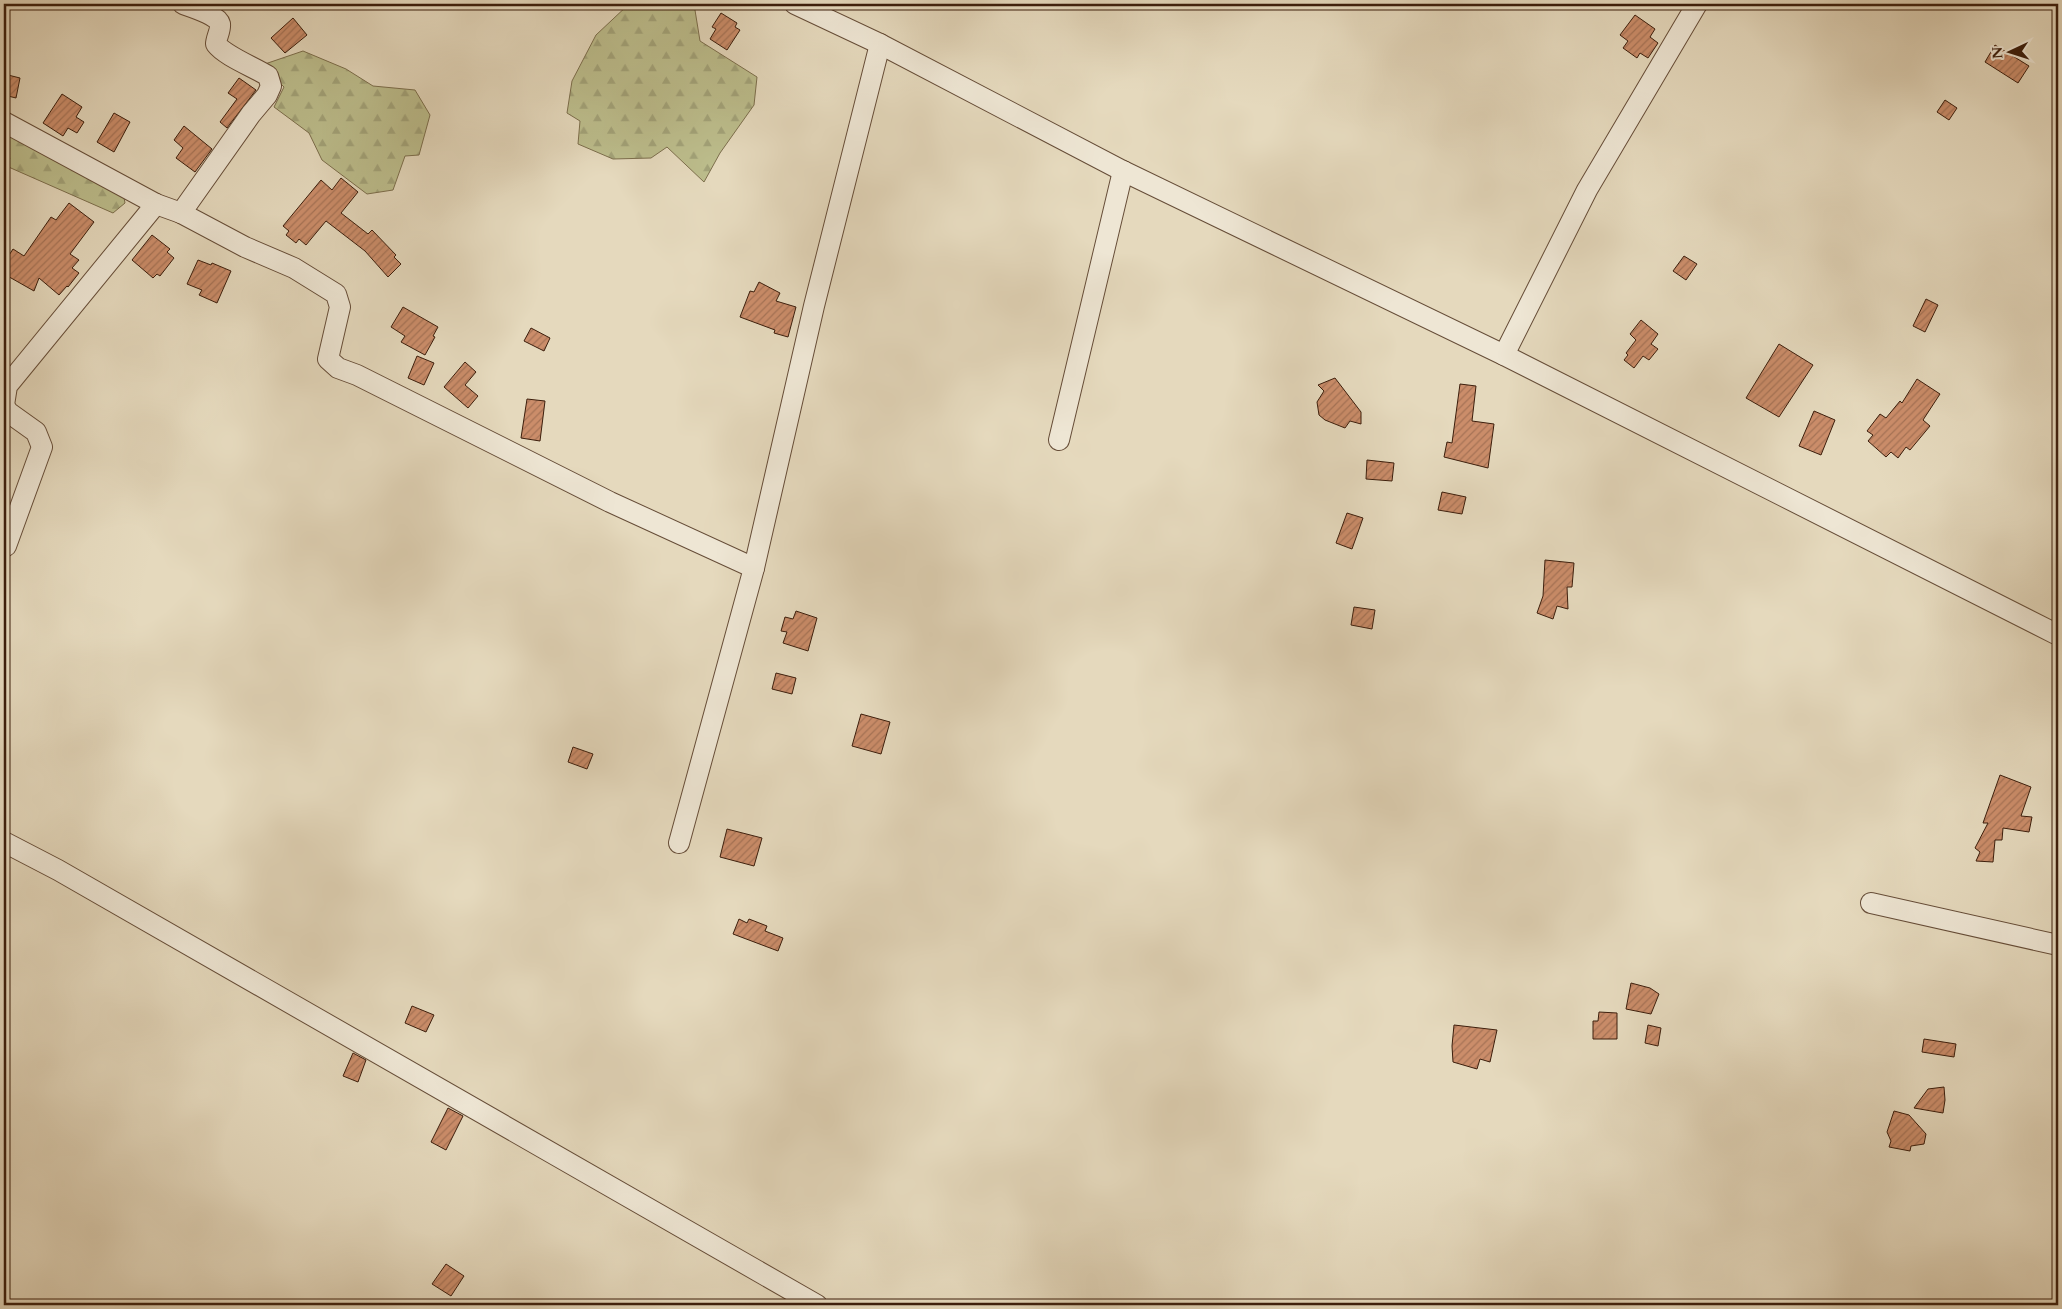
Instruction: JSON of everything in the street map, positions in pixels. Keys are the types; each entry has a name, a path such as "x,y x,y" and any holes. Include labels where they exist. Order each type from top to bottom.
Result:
{"street":[{"path":"181,213 251,114 267,95 271,86 268,76 251,65 221,51 216,44 220,25 219,21 211,15 184,4"},
{"path":"795,4 880,44 1123,171 1504,355 2056,627"},
{"path":"1504,355 1587,190 1697,4"},
{"path":"679,843 754,568 816,297 880,44"},
{"path":"4,122 156,204 181,213 245,247 294,268 336,294 340,307 328,359 338,368 357,375 610,502 754,568"},
{"path":"1059,440 1123,171"},
{"path":"4,546 6,546 42,448 36,432 8,412 4,405 6,386 156,204"},
{"path":"4,842 58,870 817,1305"},
{"path":"1871,903 2058,945"}],"green space":[{"path":"629,4 694,4 700,41 757,77 754,105 720,153 704,182 667,147 651,158 613,159 578,144 580,121 567,113 572,81 596,35"},
{"path":"303,51 346,69 373,86 415,90 430,115 419,155 405,156 393,190 367,194 322,160 309,133 274,107 284,87 262,65"},
{"path":"4,125 121,182 125,203 113,213 4,165"}],"building":[{"path":"721,13 737,23 735,27 740,30 727,50 710,39 716,29 712,27"},
{"path":"1635,15 1655,29 1650,37 1658,43 1648,58 1640,53 1637,58 1623,48 1628,41 1620,35"},
{"path":"293,18 307,35 285,53 271,38"},
{"path":"1995,45 2029,66 2018,83 1985,62"},
{"path":"4,74 20,78 16,98 4,95"},
{"path":"239,78 256,90 227,128 220,122 237,99 228,93"},
{"path":"62,94 82,107 76,117 84,122 77,133 68,128 63,136 43,123"},
{"path":"1945,100 1957,108 1949,120 1937,112"},
{"path":"114,113 130,122 114,152 97,142"},
{"path":"184,126 212,149 195,172 176,158 183,148 174,140"},
{"path":"341,178 358,192 341,213 368,234 372,230 396,255 394,257 401,264 388,277 365,251 326,221 306,245 299,239 296,243 286,235 289,231 283,226 321,180 332,190"},
{"path":"69,203 94,222 70,254 79,260 72,268 79,273 68,287 59,295 39,278 34,291 4,274 4,263 13,249 24,256 51,217 56,220"},
{"path":"152,235 170,249 167,252 174,258 160,276 157,274 153,278 132,260"},
{"path":"1684,256 1697,264 1686,280 1673,271"},
{"path":"198,260 211,265 212,263 231,271 217,303 199,295 202,290 187,284"},
{"path":"759,282 780,293 776,301 796,307 788,337 774,333 775,330 740,317 750,291 754,292"},
{"path":"1926,299 1938,305 1925,332 1913,326"},
{"path":"403,307 438,327 425,355 401,342 405,336 391,327"},
{"path":"1641,320 1658,334 1651,344 1658,349 1649,360 1643,356 1634,368 1624,360 1628,355 1626,353 1636,340 1630,334"},
{"path":"531,328 550,338 544,351 524,341"},
{"path":"1779,344 1813,365 1779,417 1746,398"},
{"path":"417,356 434,363 424,385 408,378"},
{"path":"465,362 476,372 465,385 478,396 468,408 444,387"},
{"path":"1335,378 1361,412 1361,424 1350,421 1345,428 1325,420 1319,415 1317,402 1324,391 1318,385"},
{"path":"1917,379 1940,394 1923,420 1930,426 1910,450 1906,447 1898,458 1891,452 1886,457 1868,441 1873,435 1867,431 1880,414 1886,418 1900,401 1902,403"},
{"path":"1460,384 1476,386 1472,421 1494,424 1488,468 1444,457 1447,442 1452,443"},
{"path":"527,399 545,401 540,441 521,438"},
{"path":"1814,411 1835,420 1821,455 1799,446"},
{"path":"1367,460 1394,463 1392,481 1366,479"},
{"path":"1442,492 1466,497 1462,514 1438,510"},
{"path":"1347,513 1363,518 1352,549 1336,543"},
{"path":"1545,560 1574,563 1572,587 1567,587 1568,609 1557,606 1553,619 1537,613 1543,596"},
{"path":"1354,607 1375,610 1372,629 1351,625"},
{"path":"796,611 817,618 808,651 783,643 787,632 781,631 785,617 793,619"},
{"path":"776,673 796,678 792,694 772,689"},
{"path":"861,714 890,722 881,754 852,746"},
{"path":"573,747 593,754 587,769 568,762"},
{"path":"2000,775 2031,787 2021,816 2032,817 2029,832 2003,828 2002,840 1995,840 1993,862 1976,861 1980,852 1975,848 1988,823 1983,823"},
{"path":"727,829 762,838 754,866 720,857"},
{"path":"739,919 747,923 749,919 767,926 765,931 783,938 778,951 733,934"},
{"path":"1631,983 1650,988 1659,994 1651,1014 1626,1009"},
{"path":"412,1006 434,1015 426,1032 405,1023"},
{"path":"1599,1012 1617,1013 1617,1039 1593,1039 1593,1021 1598,1021"},
{"path":"1454,1025 1497,1030 1490,1062 1480,1059 1477,1069 1453,1062"},
{"path":"1648,1025 1661,1028 1658,1046 1645,1043"},
{"path":"1924,1039 1956,1044 1954,1057 1922,1052"},
{"path":"353,1053 366,1060 358,1082 343,1076"},
{"path":"1944,1087 1943,1113 1914,1108 1928,1089"},
{"path":"448,1108 463,1116 446,1150 431,1142"},
{"path":"1894,1111 1909,1115 1926,1134 1924,1144 1911,1146 1910,1151 1889,1147 1891,1141 1887,1132"},
{"path":"446,1264 464,1276 451,1296 432,1284"}]}
